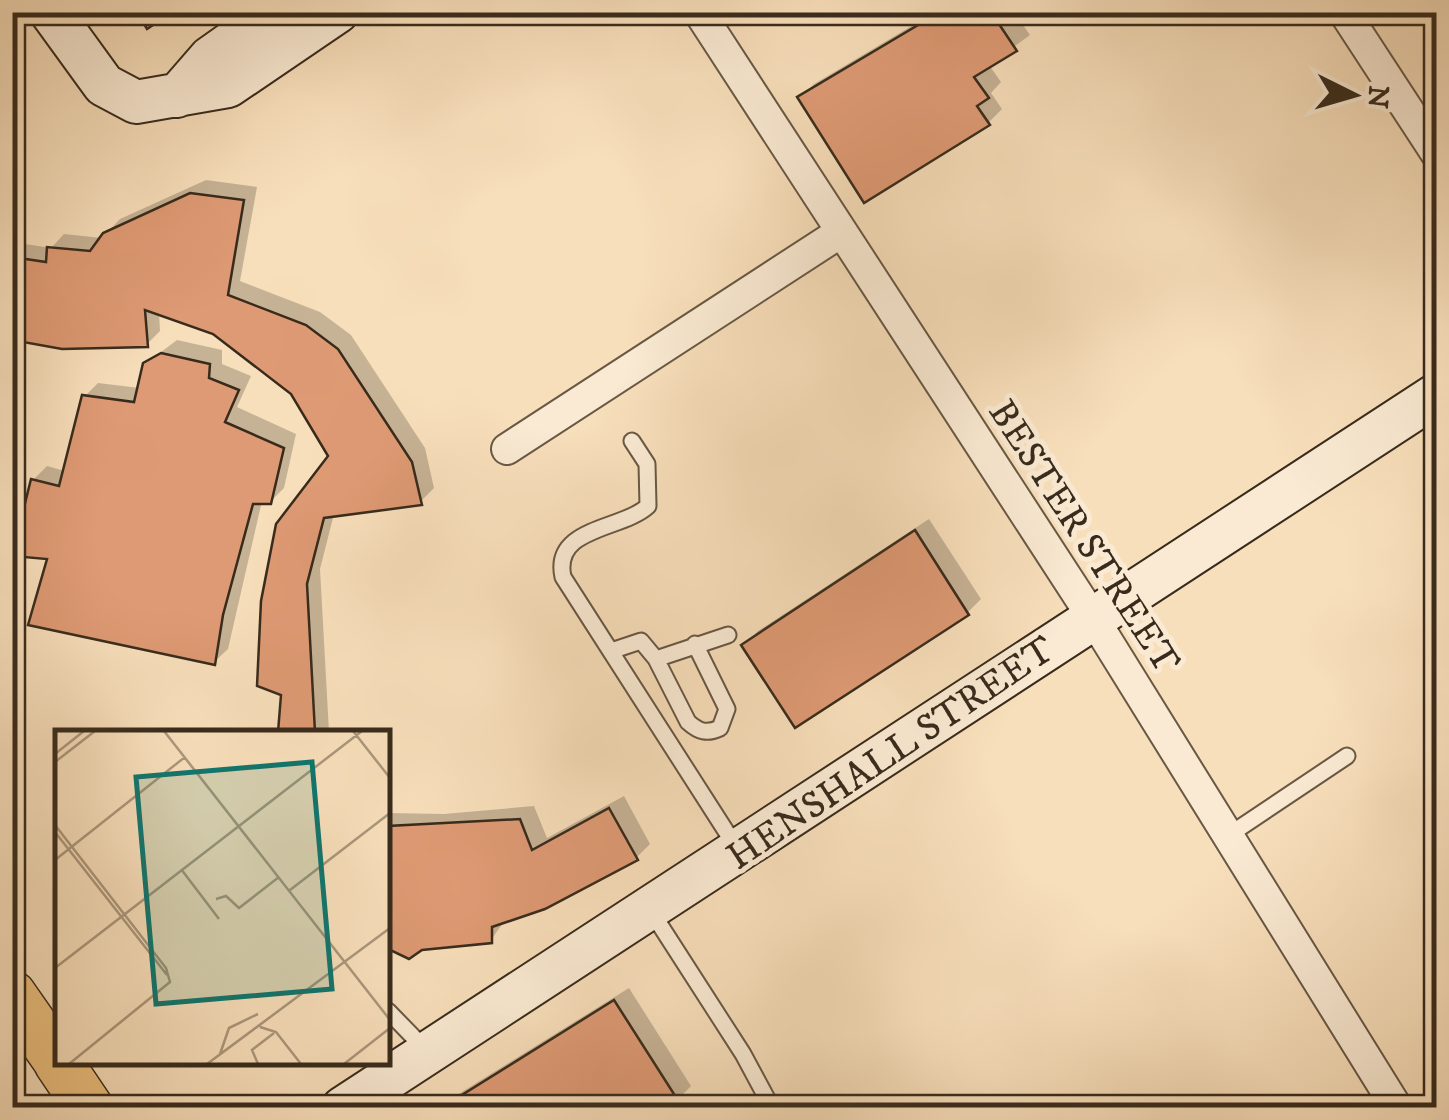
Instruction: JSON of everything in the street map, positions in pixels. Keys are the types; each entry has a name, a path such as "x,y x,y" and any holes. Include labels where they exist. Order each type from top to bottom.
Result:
{"main road":[{"path":"12,995 55,1058"},
{"path":"60,1065 89,1108"}],"street":[{"path":"51,12 85,65 122,97 150,102 228,86 337,12"},
{"path":"177,96 210,58 275,12"},
{"name":"BESTER STREET","path":"699,12 1093,618 1397,1108"},
{"path":"1344,12 1436,152"},
{"path":"507,449 842,232"},
{"name":"HENSHALL STREET","path":"343,1108 651,911 1436,395"}],"lane":[{"path":"632,441 647,464 648,506 638,515 572,542 561,568 739,852"},
{"path":"656,658 728,635"},
{"path":"614,650 642,642 656,658 688,722 696,730 713,732 720,728 728,709 695,644"},
{"path":"1226,836 1347,756"},
{"path":"651,911 743,1054 772,1108"},
{"path":"390,1013 429,1054"}],"building":[{"path":"137,12 173,12 147,29"},
{"path":"940,12 991,12 1017,51 974,77 989,98 977,106 990,125 864,203 797,97"},
{"path":"190,193 244,200 228,295 306,325 338,349 412,462 422,505 324,518 307,584 315,730 278,730 281,695 257,686 261,601 276,524 328,456 291,394 213,334 145,310 148,347 62,349 12,340 12,257 46,262 47,247 90,251 103,233"},
{"path":"161,353 210,364 209,378 239,390 225,422 284,448 271,504 253,504 223,615 215,665 28,625 47,559 12,556 31,479 59,486 82,395 134,402 143,363"},
{"path":"915,530 969,615 795,728 741,645"},
{"path":"609,808 638,860 545,909 492,927 492,943 422,950 409,959 390,950 390,826 520,819 532,850"},
{"path":"614,1000 679,1102 670,1108 441,1108"}]}
